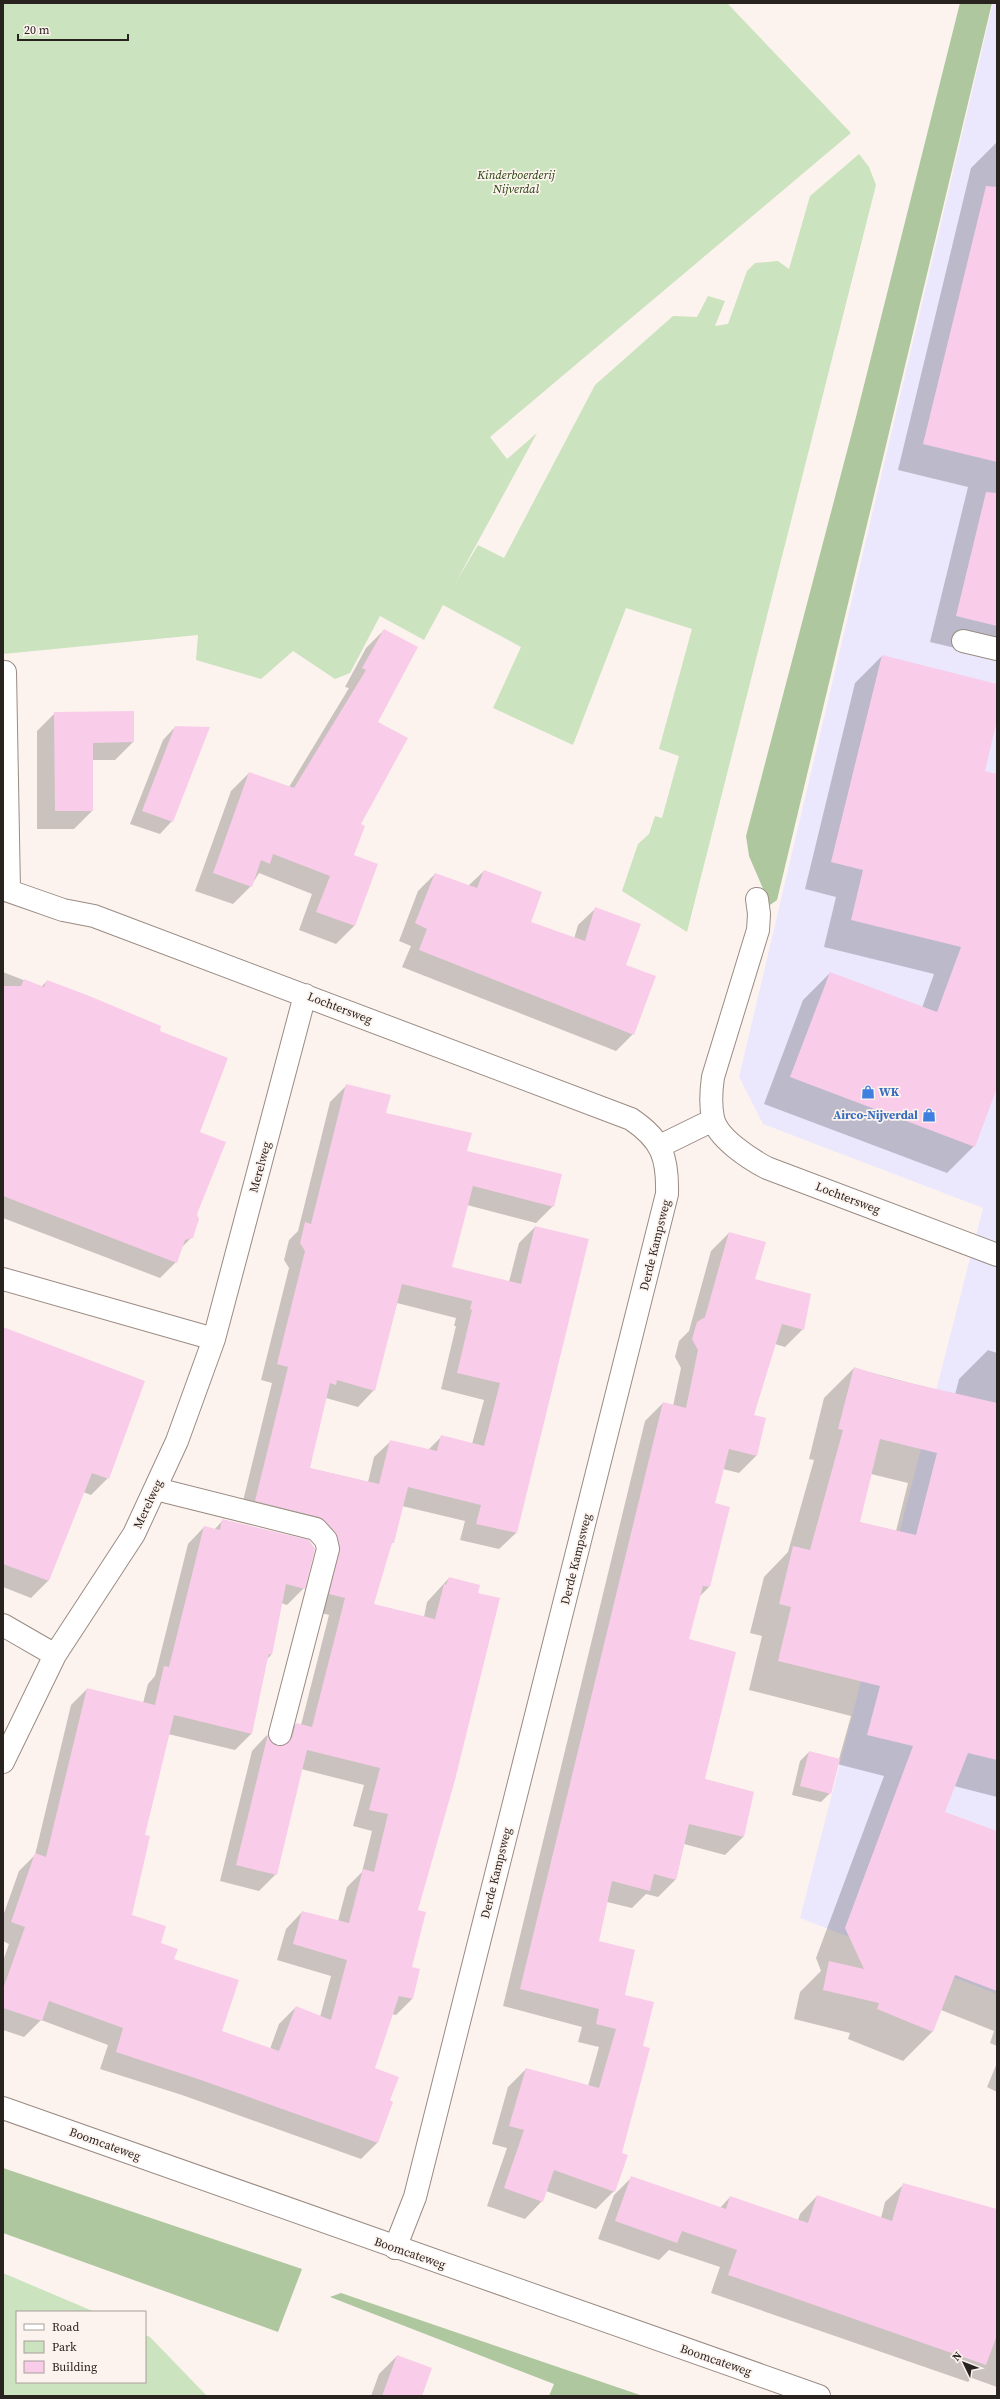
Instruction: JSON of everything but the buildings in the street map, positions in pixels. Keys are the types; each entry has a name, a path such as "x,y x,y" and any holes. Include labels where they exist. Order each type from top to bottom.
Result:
{"street":[{"path":"963,641 997,649"},
{"name":"Lochtersweg","path":"3,672 5,672 6,890 63,910 94,916 631,1119 647,1130 660,1146"},
{"path":"660,1146 713,1120 711,1099 713,1077 758,930 759,914 757,899"},
{"name":"Merelweg","path":"3,1762 55,1655 134,1534 177,1441 214,1339 305,995"},
{"name":"Lochtersweg","path":"713,1120 724,1135 738,1149 767,1168 997,1255"},
{"name":"Derde Kampsweg","path":"395,2248 415,2197 667,1194 668,1169 660,1146"},
{"path":"3,1279 214,1339"},
{"path":"156,1489 316,1529 326,1540 328,1549 280,1734"},
{"path":"3,1625 55,1655"},
{"name":"Boomcateweg","path":"3,2108 395,2248 818,2396"}],"shaded area":[{"path":"993,3 997,3 997,1994 800,1918 983,1208 763,1124 739,1077"}],"green space":[{"name":"Kinderboerderij Nijverdal","path":"3,3 727,3 851,133 490,437 507,459 537,433 456,582 478,545 504,558 595,385 673,316 697,317 708,296 725,301 715,326 728,324 747,271 755,263 778,261 789,269 810,196 859,154 869,167 876,185 687,932 622,891 638,844 649,834 655,816 662,818 679,756 659,749 692,629 626,608 573,745 493,708 521,647 443,605 424,640 380,616 350,673 335,679 293,651 261,679 196,660 198,635 3,654"},
{"path":"960,3 992,3 777,900 770,905 749,856 746,836 856,417"},
{"path":"3,2168 302,2269 278,2332 3,2233"},
{"path":"3,2273 93,2311 16,2311 16,2383 146,2383 146,2335 150,2337 207,2396 3,2396"},
{"path":"341,2293 643,2396 549,2396 554,2384 330,2297"}],"place":[{"name":"WK","path":"868,1092"},
{"name":"Airco-Nijverdal","path":"929,1115"}]}
